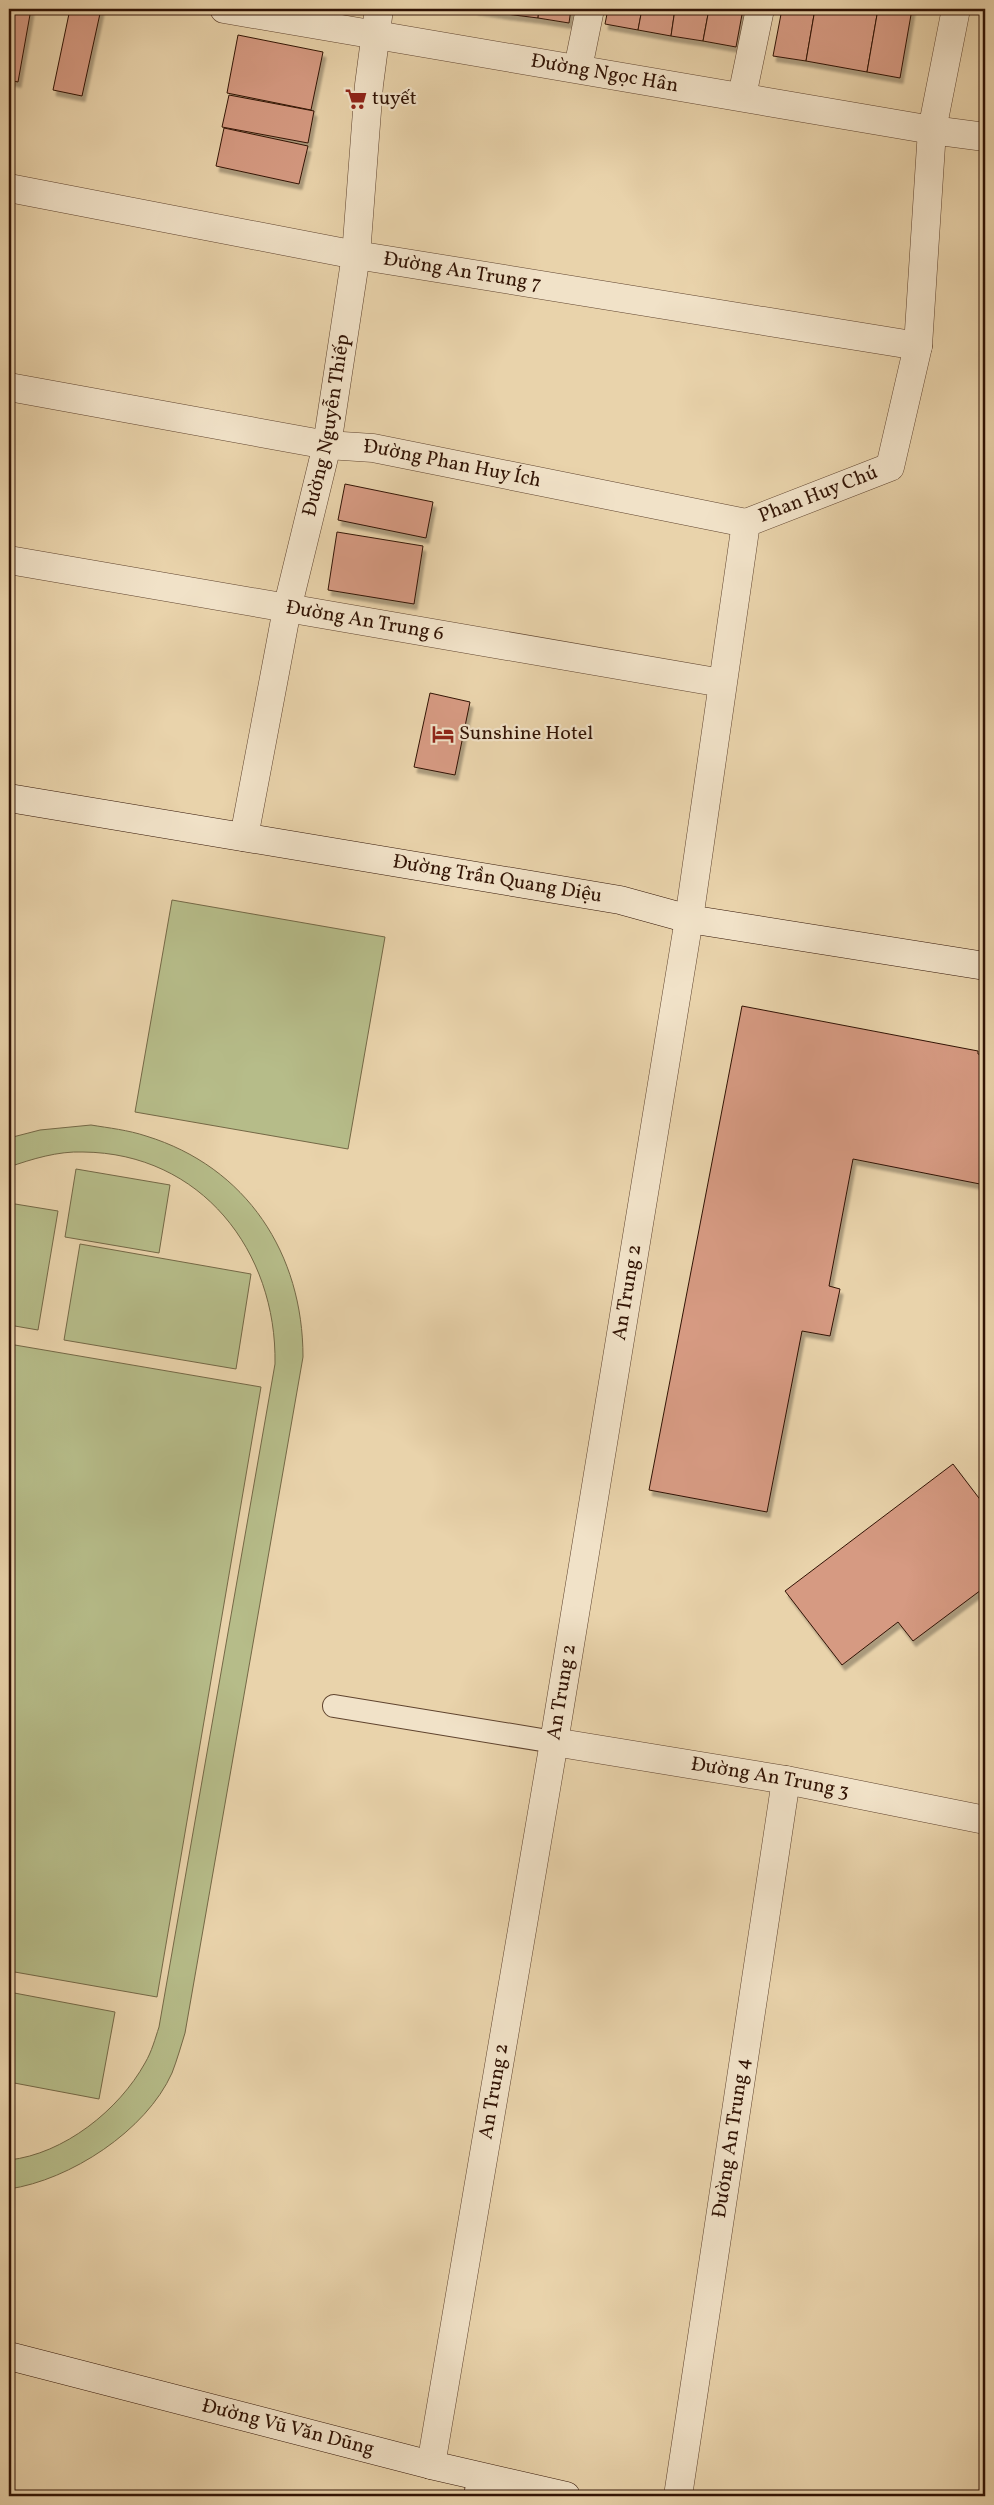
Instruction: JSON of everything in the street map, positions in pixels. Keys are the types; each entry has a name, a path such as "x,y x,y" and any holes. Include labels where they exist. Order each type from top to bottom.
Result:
{"street":[{"name":"Đường Ngọc Hân","path":"224,9 377,21 578,68 932,130 985,137"},
{"path":"578,68 590,9"},
{"path":"742,96 760,9"},
{"name":"Phan Huy Chú","path":"689,919 746,523 890,467 918,346 932,130 956,9"},
{"name":"Đường Nguyễn Thiếp","path":"244,837 287,609 327,445 356,255 377,21"},
{"name":"Đường An Trung 7","path":"9,188 356,255 918,346"},
{"name":"Đường Phan Huy Ích","path":"9,387 327,445 373,448 746,523"},
{"name":"Đường An Trung 6","path":"9,560 722,684"},
{"name":"Đường Trần Quang Diệu","path":"9,798 620,900 689,919 985,966"},
{"name":"An Trung 2","path":"431,2465 554,1742 689,919"},
{"name":"Đường An Trung 3","path":"554,1742 786,1780 985,1820"},
{"name":"Đường An Trung 4","path":"678,2496 786,1780"},
{"name":"Đường Vũ Văn Dũng","path":"9,2356 431,2465 477,2486 566,2496"}],"lane":[{"path":"334,1706 554,1742"}],"green space":[{"path":"172,900 385,937 348,1149 135,1112"},
{"path":"91,1125 139,1134 182,1150 213,1169 240,1192 262,1220 280,1250 293,1283 300,1319 303,1357 185,2033 174,2068 160,2094 144,2114 125,2133 104,2149 81,2164 57,2175 32,2184 9,2189 9,2160 30,2156 50,2149 88,2127 105,2113 134,2080 151,2050 159,2027 275,1364 272,1322 262,1283 246,1248 224,1216 196,1190 163,1170 125,1157 83,1152 64,1153 36,1158 9,1167 9,1138 40,1130"},
{"path":"76,1169 170,1185 159,1253 65,1237"},
{"path":"9,1203 58,1211 38,1330 9,1325"},
{"path":"80,1244 251,1274 236,1369 64,1340"},
{"path":"9,1344 261,1387 157,1997 9,1971"},
{"path":"9,1992 115,2012 99,2099 9,2082"}],"building":[{"path":"9,9 31,9 18,82 9,80"},
{"path":"70,9 101,9 82,96 53,90"},
{"path":"475,9 507,9 506,14"},
{"path":"507,9 539,9 538,18 506,14"},
{"path":"539,9 571,9 569,23 538,18"},
{"path":"608,9 642,9 638,30 605,24"},
{"path":"642,9 675,9 671,36 638,30"},
{"path":"675,9 709,9 703,41 671,36"},
{"path":"709,9 743,9 736,47 703,41"},
{"path":"782,9 815,9 806,61 773,56"},
{"path":"815,9 878,9 867,72 806,61"},
{"path":"878,9 912,9 900,78 867,72"},
{"path":"238,35 323,52 311,110 227,93"},
{"path":"229,95 314,111 308,143 222,127"},
{"path":"224,128 308,146 299,184 216,166"},
{"path":"345,484 433,502 426,538 338,520"},
{"path":"337,532 423,546 414,604 328,590"},
{"name":"Sunshine Hotel","path":"430,693 470,702 455,775 414,767"},
{"path":"742,1006 978,1051 978,1054 985,1056 985,1185 853,1159 829,1286 840,1289 830,1336 802,1331 767,1512 649,1490"},
{"path":"953,1464 985,1506 985,1587 913,1641 898,1622 842,1665 785,1591"}],"place":[{"name":"tuyết","path":"356,99"},
{"name":"Sunshine Hotel","path":"443,734"}]}
